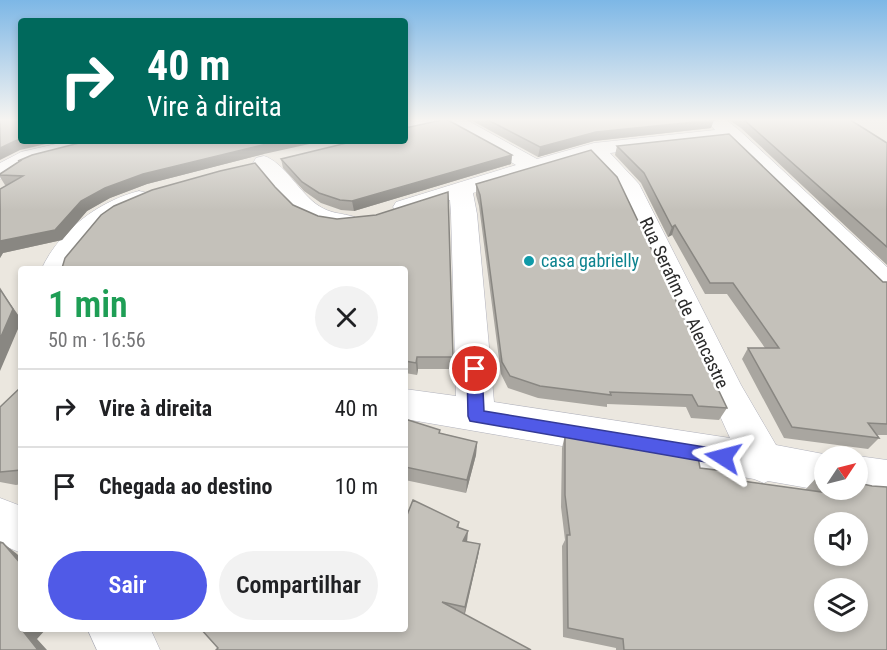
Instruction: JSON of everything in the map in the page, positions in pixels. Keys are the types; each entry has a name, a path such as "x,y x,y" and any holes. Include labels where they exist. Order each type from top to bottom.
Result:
{"street":[{"path":"0,172 30,157 61,149"},
{"path":"502,149 534,166"},
{"path":"293,156 252,166 305,210 318,217 339,222 374,216 590,149"},
{"name":"Rua Serafim de Alencastre","path":"595,149 627,184 726,392 764,464"},
{"path":"747,149 887,284"},
{"path":"460,189 464,214 476,416"},
{"path":"58,266 97,218 120,204 156,191"},
{"path":"408,405 814,471"},
{"path":"868,477 887,480"},
{"path":"0,520 18,529"},
{"path":"117,632 132,650"}],"building":[{"path":"54,149 245,149 143,174 105,188 81,201 55,230 0,241 0,189 23,176 0,174 20,161 18,161"},
{"path":"321,149 502,149 512,155 352,201 340,200 319,193 302,182 281,159"},
{"path":"620,149 745,149 883,282 887,282 887,424 868,423 879,438 792,427 748,348 779,348 733,283 710,283 675,225 672,227 644,173"},
{"path":"777,149 887,149 887,247"},
{"path":"591,150 617,177 727,408 698,406 692,395 610,392 611,395 540,386 510,376 502,362 480,195 476,184"},
{"path":"255,163 293,205 318,216 337,219 376,215 448,192 453,357 417,357 416,363 408,362 408,266 63,266 65,258 101,215 114,206 152,190"},
{"path":"0,289 13,309 0,339"},
{"path":"18,390 18,470 0,472 0,407"},
{"path":"408,420 440,430 439,433 477,442 467,480 408,468"},
{"path":"565,435 698,457 700,468 732,472 735,480 814,491 814,500 868,500 868,485 887,487 887,650 624,650 623,639 568,628 567,535 570,535 565,495"},
{"path":"413,500 459,522 457,527 468,531 463,541 480,544 465,607 442,602 531,650 216,650 218,648 204,632 408,632 408,512"},
{"path":"0,542 18,560 18,632 24,632 38,650 0,650"}],"place":[{"name":"casa gabrielly","path":"529,261"}],"route":[{"path":"475,369 476,416 723,457"}]}
